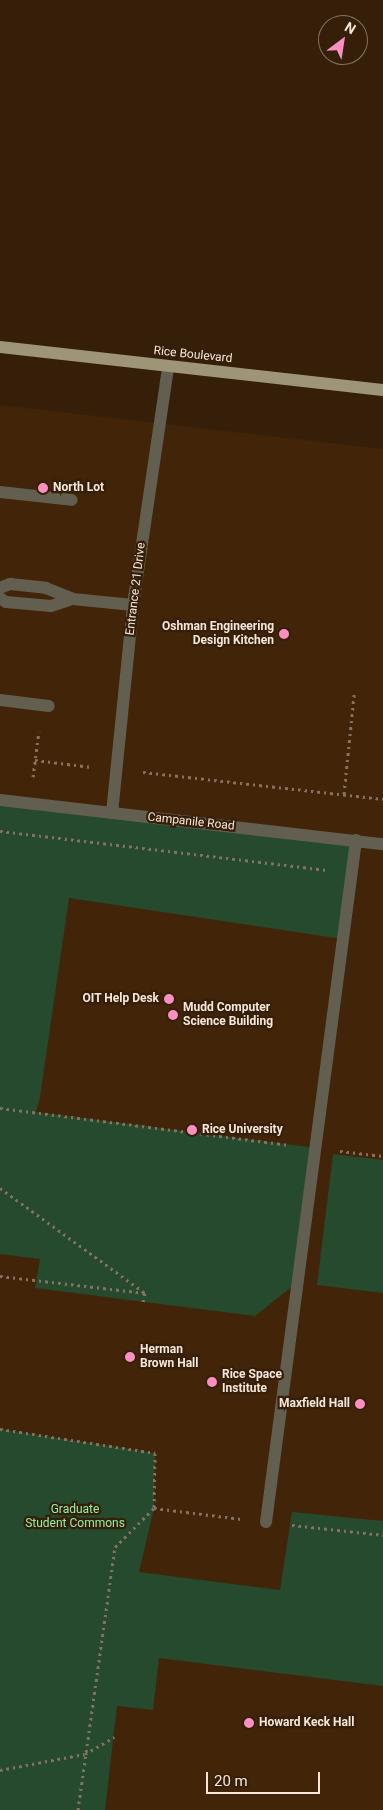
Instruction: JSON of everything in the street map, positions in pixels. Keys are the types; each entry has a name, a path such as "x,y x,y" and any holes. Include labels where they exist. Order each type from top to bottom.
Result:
{"main road":[{"name":"Rice Boulevard","path":"0,347 383,390"}],"lane":[{"name":"Entrance 21 Drive","path":"112,813 133,604 168,367"},
{"path":"0,492 72,500"},
{"path":"0,588 10,584 46,588 73,599 133,604"},
{"path":"0,598 6,602 51,606 73,599"},
{"path":"0,700 46,706"},
{"name":"Campanile Road","path":"0,800 383,844"},
{"path":"266,1522 356,840"}],"path":[{"path":"344,794 354,695"},
{"path":"29,804 35,760 46,706"},
{"path":"35,760 383,799"},
{"path":"0,831 352,874"},
{"path":"0,1108 383,1156"},
{"path":"0,1188 145,1293"},
{"path":"0,1276 145,1293"},
{"path":"142,1302 145,1293"},
{"path":"0,1429 155,1454 154,1508 115,1547 78,1810"},
{"path":"154,1508 383,1536"},
{"path":"0,1770 85,1754 114,1737"}],"shaded area":[{"name":"Rice University","path":"0,405 383,449 383,1810 0,1810"}],"green space":[{"path":"0,800 356,840 343,939 69,898 40,1097 36,1112 316,1148 300,1280 255,1316 35,1288 40,1259 0,1254"},
{"path":"333,1154 383,1160 383,1293 317,1285"},
{"name":"Graduate Student Commons","path":"0,1429 155,1453 154,1508 139,1572 280,1590 292,1512 383,1521 383,1686 159,1658 153,1710 117,1706 105,1810 0,1810"}],"place":[{"name":"North Lot","path":"43,488"},
{"name":"Oshman Engineering Design Kitchen","path":"284,634"},
{"name":"OIT Help Desk","path":"169,999"},
{"name":"Mudd Computer Science Building","path":"173,1015"},
{"name":"Rice University","path":"192,1130"},
{"name":"Herman Brown Hall","path":"130,1357"},
{"name":"Rice Space Institute","path":"212,1382"},
{"name":"Maxfield Hall","path":"360,1404"},
{"name":"Howard Keck Hall","path":"249,1723"}]}
